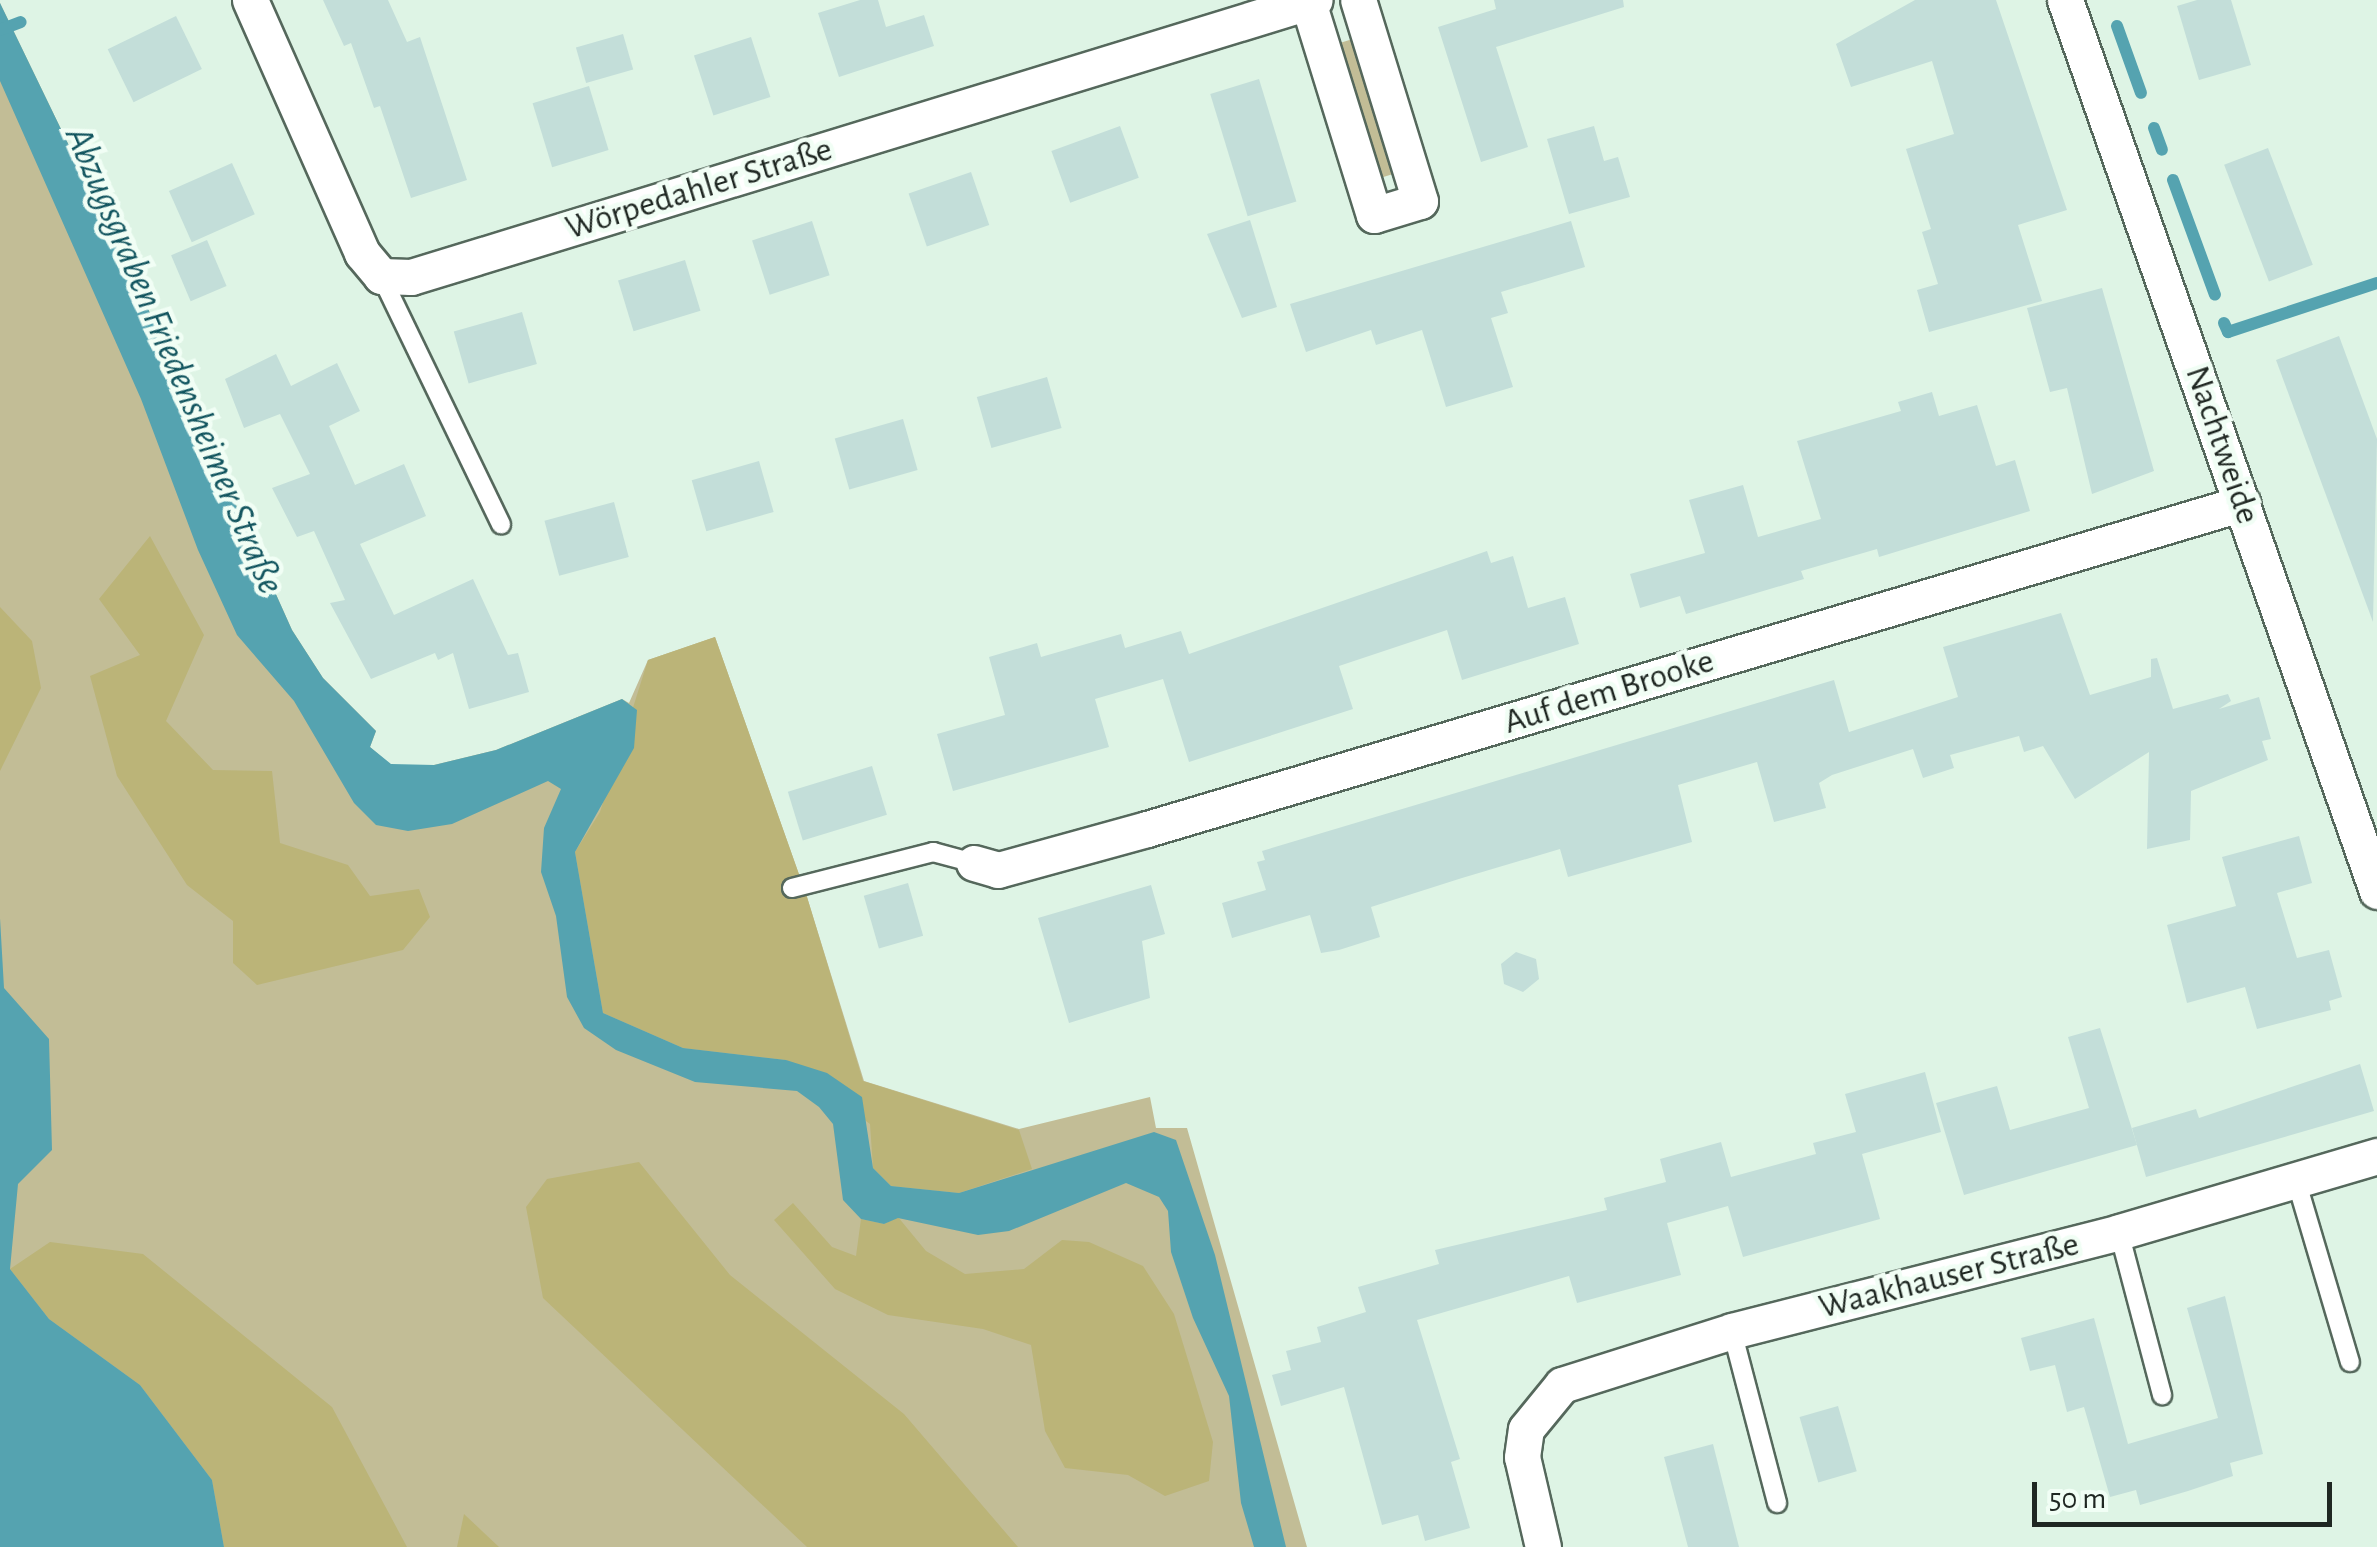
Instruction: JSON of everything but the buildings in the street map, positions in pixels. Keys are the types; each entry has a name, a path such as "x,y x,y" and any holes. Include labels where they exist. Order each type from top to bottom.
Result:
{"street":[{"path":"250,0 362,252 381,276"},
{"name":"Wörpedahler Straße","path":"381,276 411,277 1312,1 1374,215 1420,201 1358,0"},
{"name":"Nachtweide","path":"2065,0 2377,891"},
{"name":"Auf dem Brooke","path":"974,863 998,870 1147,829 2243,504"},
{"name":"Waakhauser Straße","path":"1543,1547 1522,1457 1533,1416 1562,1385 1732,1332 2119,1232 2377,1156"}],"lane":[{"path":"381,276 501,524"},
{"path":"792,888 933,852 974,863"},
{"path":"2296,1180 2350,1362"},
{"path":"2119,1232 2162,1395"},
{"path":"1732,1332 1778,1503"}],"shaded area":[{"path":"0,3 150,313 292,630 323,678 376,731 370,747 391,765 434,765 496,750 622,699 629,703 648,660 715,637 807,897 864,1081 1019,1129 1150,1097 1156,1128 1187,1128 1307,1547 0,1547"},
{"path":"1356,38 1397,173 1381,178 1340,43"},
{"path":"150,536 204,635 166,721 213,770 272,771 280,843 348,865 370,896 419,889 430,917 403,950 257,985 233,963 233,921 187,885 117,776 90,676 140,655 99,599"},
{"path":"0,607 32,641 41,688 0,771"},
{"path":"715,637 807,897 863,1081 1019,1130 1032,1169 959,1193 891,1186 873,1168 870,1124 786,1060 683,1048 603,1013 575,852 600,812 648,660"},
{"path":"639,1162 730,1275 904,1414 1018,1547 807,1547 543,1298 526,1207 547,1179"},
{"path":"793,1203 832,1247 856,1256 861,1219 884,1224 898,1217 926,1251 965,1274 1024,1269 1062,1240 1089,1242 1143,1266 1174,1314 1213,1442 1209,1481 1165,1496 1128,1475 1065,1468 1045,1431 1031,1345 983,1329 888,1315 835,1289 774,1220"},
{"path":"50,1242 143,1254 332,1407 407,1547 224,1547 212,1480 140,1385 49,1319 10,1269"},
{"path":"464,1514 499,1547 457,1547"}],"water":[{"path":"0,3 150,313 292,630 323,678 376,731 370,747 391,764 434,765 496,750 622,699 637,710 634,748 575,852 603,1013 683,1048 786,1060 827,1073 862,1097 873,1168 891,1186 959,1193 1154,1132 1176,1140 1215,1255 1286,1547 1254,1547 1241,1503 1229,1396 1193,1318 1171,1252 1168,1211 1159,1197 1126,1183 1009,1231 978,1235 898,1218 884,1224 861,1219 843,1200 833,1124 819,1107 797,1091 695,1082 616,1050 584,1028 567,997 556,916 541,872 544,828 561,789 548,781 452,824 408,831 376,825 354,803 294,701 237,635 198,550 141,399 0,81"},
{"path":"0,918 4,988 49,1039 52,1150 18,1184 10,1269 49,1319 140,1385 212,1480 224,1547 0,1547"}],"waterway":[{"path":"0,30 21,22"},
{"path":"2117,26 2141,93"},
{"path":"2154,128 2162,150"},
{"path":"2173,180 2215,295"},
{"path":"2224,323 2228,332 2377,283"}],"water label":[{"name":"Abzugsgraben Friedensheimer Straße","path":"173,361"}]}
